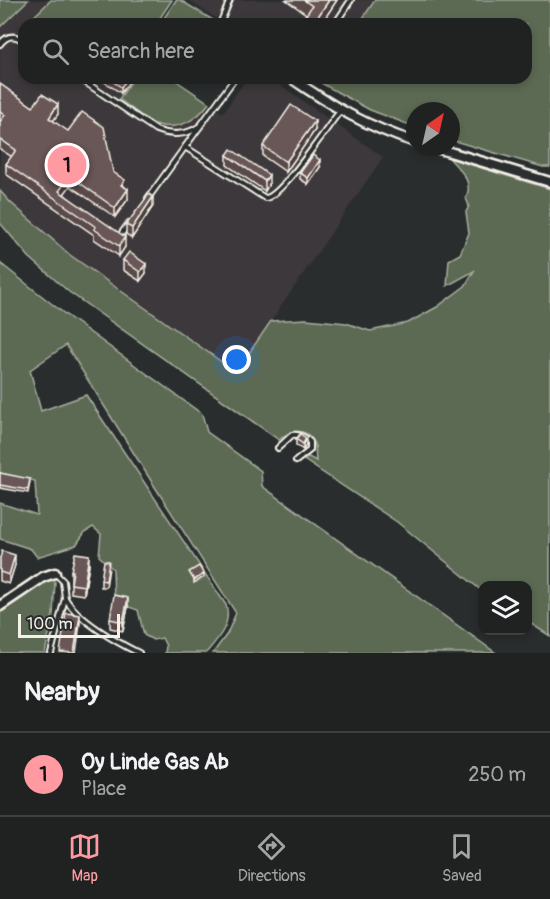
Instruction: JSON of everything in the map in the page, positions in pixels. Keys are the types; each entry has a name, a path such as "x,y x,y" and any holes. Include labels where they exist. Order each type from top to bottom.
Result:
{"street":[{"path":"301,84 340,111 378,129 406,139"},
{"path":"460,155 550,182"},
{"path":"0,606 43,577 55,573"}],"lane":[{"path":"222,18 230,0"},
{"path":"339,18 351,0"},
{"path":"0,44 6,37 18,38"},
{"path":"88,84 150,127 165,133 187,133 205,121"},
{"path":"145,201 231,84"},
{"path":"185,147 264,198 269,198 282,188 340,111"},
{"path":"119,237 132,219"},
{"path":"278,448 292,435 306,438 310,442 310,450 296,461"},
{"path":"51,653 65,598 63,582 55,573"},
{"path":"65,598 105,634 139,653"}],"shaded area":[{"path":"28,0 58,0 84,18 18,18 18,84 181,84 223,113 243,84 279,84 383,157 236,372 70,255 0,191 0,27"},
{"path":"188,0 375,0 363,18 216,18"}],"green space":[{"path":"0,0 28,0 0,27"},
{"path":"51,0 172,0 160,18 32,18"},
{"path":"176,0 180,0 210,18 164,18"},
{"path":"375,0 550,0 550,167 543,167 460,143 460,102 406,102 406,124 370,110 323,84 532,84 532,18 363,18"},
{"path":"130,84 181,84 209,103 199,115 186,123 163,126 141,116 119,99"},
{"path":"449,158 550,189 550,636 532,625 532,581 478,581 478,588 397,522 304,460 309,457 316,461 315,446 309,435 299,431 289,433 279,440 69,292 29,257 0,223 0,191 70,255 236,372 271,321 306,319 346,323 370,331 408,323 437,307 465,286 474,271 447,286 449,260 460,254 469,233 466,212 469,206 466,198 468,186 461,171"},
{"path":"0,263 66,315 202,414 207,432 261,471 262,486 496,653 213,653 227,634 236,613 66,345 30,370 41,411 86,395 226,605 225,625 206,653 165,653 166,646 162,638 153,640 144,635 138,610 114,602 113,569 99,556 101,534 93,527 85,532 76,545 37,557 31,549 0,539 0,503 37,515 35,481 0,473"},
{"path":"50,579 55,582 53,615 45,653 0,653 0,613"}],"building":[{"path":"304,0 329,0 317,18 304,18 312,6"},
{"path":"0,84 33,107 42,94 58,104 49,118 68,131 82,112 104,127 113,172 125,180 121,185 128,189 115,208 70,176 59,191 125,237 119,246 94,229 96,227 6,164 16,150 0,139 0,122 5,115 0,111"},
{"path":"291,105 315,121 286,162 263,146"},
{"path":"231,149 269,175 265,181 227,155"},
{"path":"313,155 320,160 308,178 300,173"},
{"path":"149,194 153,197 132,228 126,225"},
{"path":"129,252 146,264 140,272 123,260"},
{"path":"300,434 306,438 303,444 296,439"},
{"path":"0,473 30,479 28,490 0,485"},
{"path":"2,551 15,555 9,575 0,572"},
{"path":"75,553 89,555 84,586 71,584"},
{"path":"104,561 109,561 106,581 101,580"},
{"path":"199,566 204,574 194,580 189,572"},
{"path":"114,595 128,598 123,622 110,619"},
{"path":"66,613 80,615 74,653 60,652"}],"place":[{"name":"Oy Linde Gas Ab","path":"67,165"}]}
